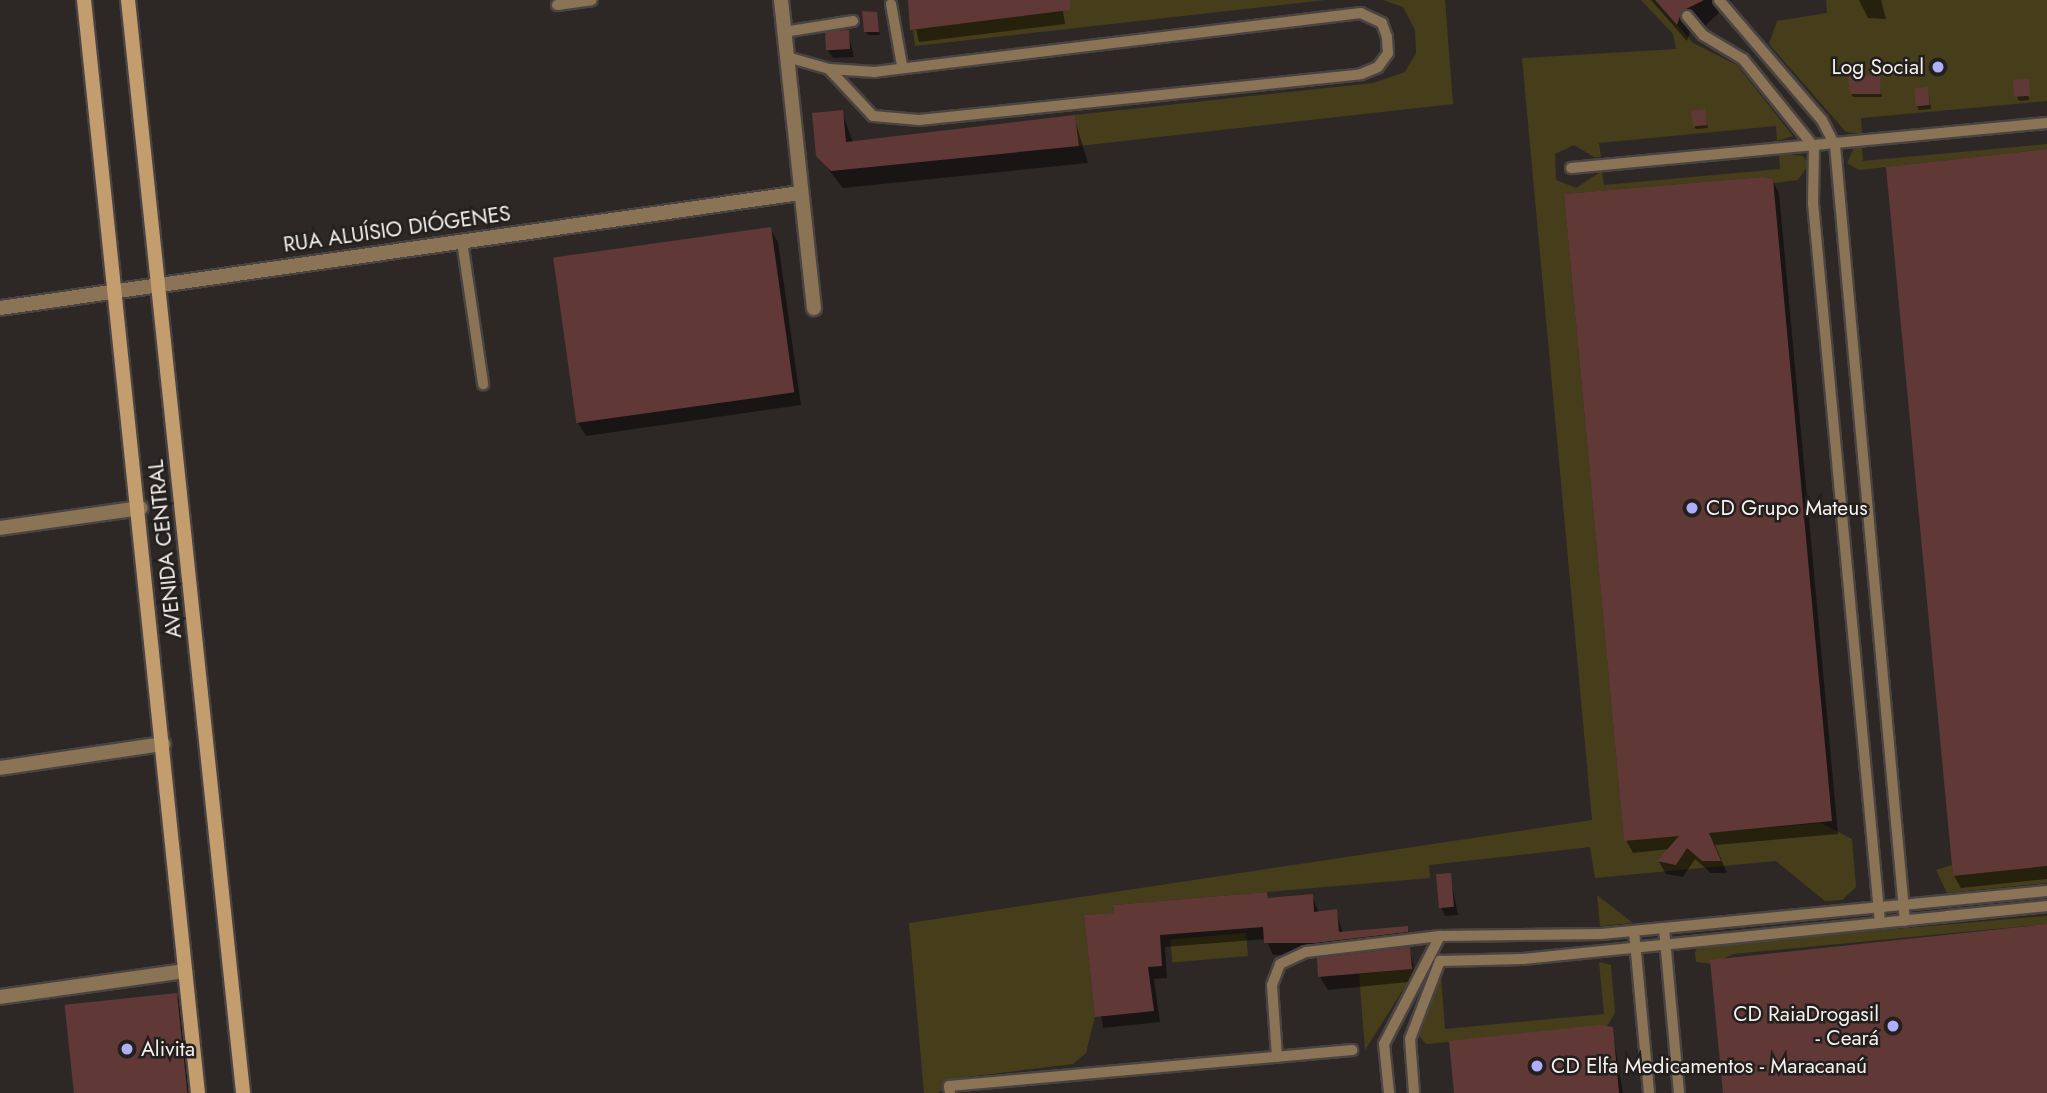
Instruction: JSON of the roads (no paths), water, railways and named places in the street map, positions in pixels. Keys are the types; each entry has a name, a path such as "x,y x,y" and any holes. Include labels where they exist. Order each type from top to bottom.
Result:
{"street":[{"name":"AVENIDA CENTRAL","path":"85,0 112,292 141,508 198,1093"},
{"name":"AVENIDA CENTRAL","path":"128,0 243,1093"},
{"path":"781,0 814,308"},
{"name":"RUA ALUÍSIO DIÓGENES","path":"0,308 800,193"},
{"path":"0,528 141,508"},
{"path":"0,768 163,744"},
{"path":"0,997 185,971"}],"lane":[{"path":"557,5 592,0"},
{"path":"1719,0 1822,120 1835,145 1905,920"},
{"path":"891,4 902,65"},
{"path":"787,57 829,69 875,72 902,65 1361,13 1382,23 1388,53 1378,67 1361,74 919,120 873,116 829,69"},
{"path":"1687,16 1703,35 1743,59 1814,147 1813,203 1880,923"},
{"path":"784,32 853,21"},
{"path":"1571,168 2047,123"},
{"path":"462,241 483,384"},
{"path":"1277,1057 1272,985 1280,964 1306,952 1440,936 1634,931 2047,891"},
{"path":"1414,1093 1410,1039 1440,961 1635,948 2047,906"},
{"path":"1664,928 1679,1093"},
{"path":"1634,931 1649,1093"},
{"path":"1389,1093 1384,1044 1440,936"},
{"path":"950,1093 949,1086 1352,1050"}],"place":[{"name":"Log Social","path":"1938,67"},
{"name":"CD Grupo Mateus","path":"1692,508"},
{"name":"CD RaiaDrogasil - Ceará","path":"1893,1026"},
{"name":"Alivita","path":"127,1049"},
{"name":"CD Elfa Medicamentos - Maracanaú","path":"1537,1066"}]}
